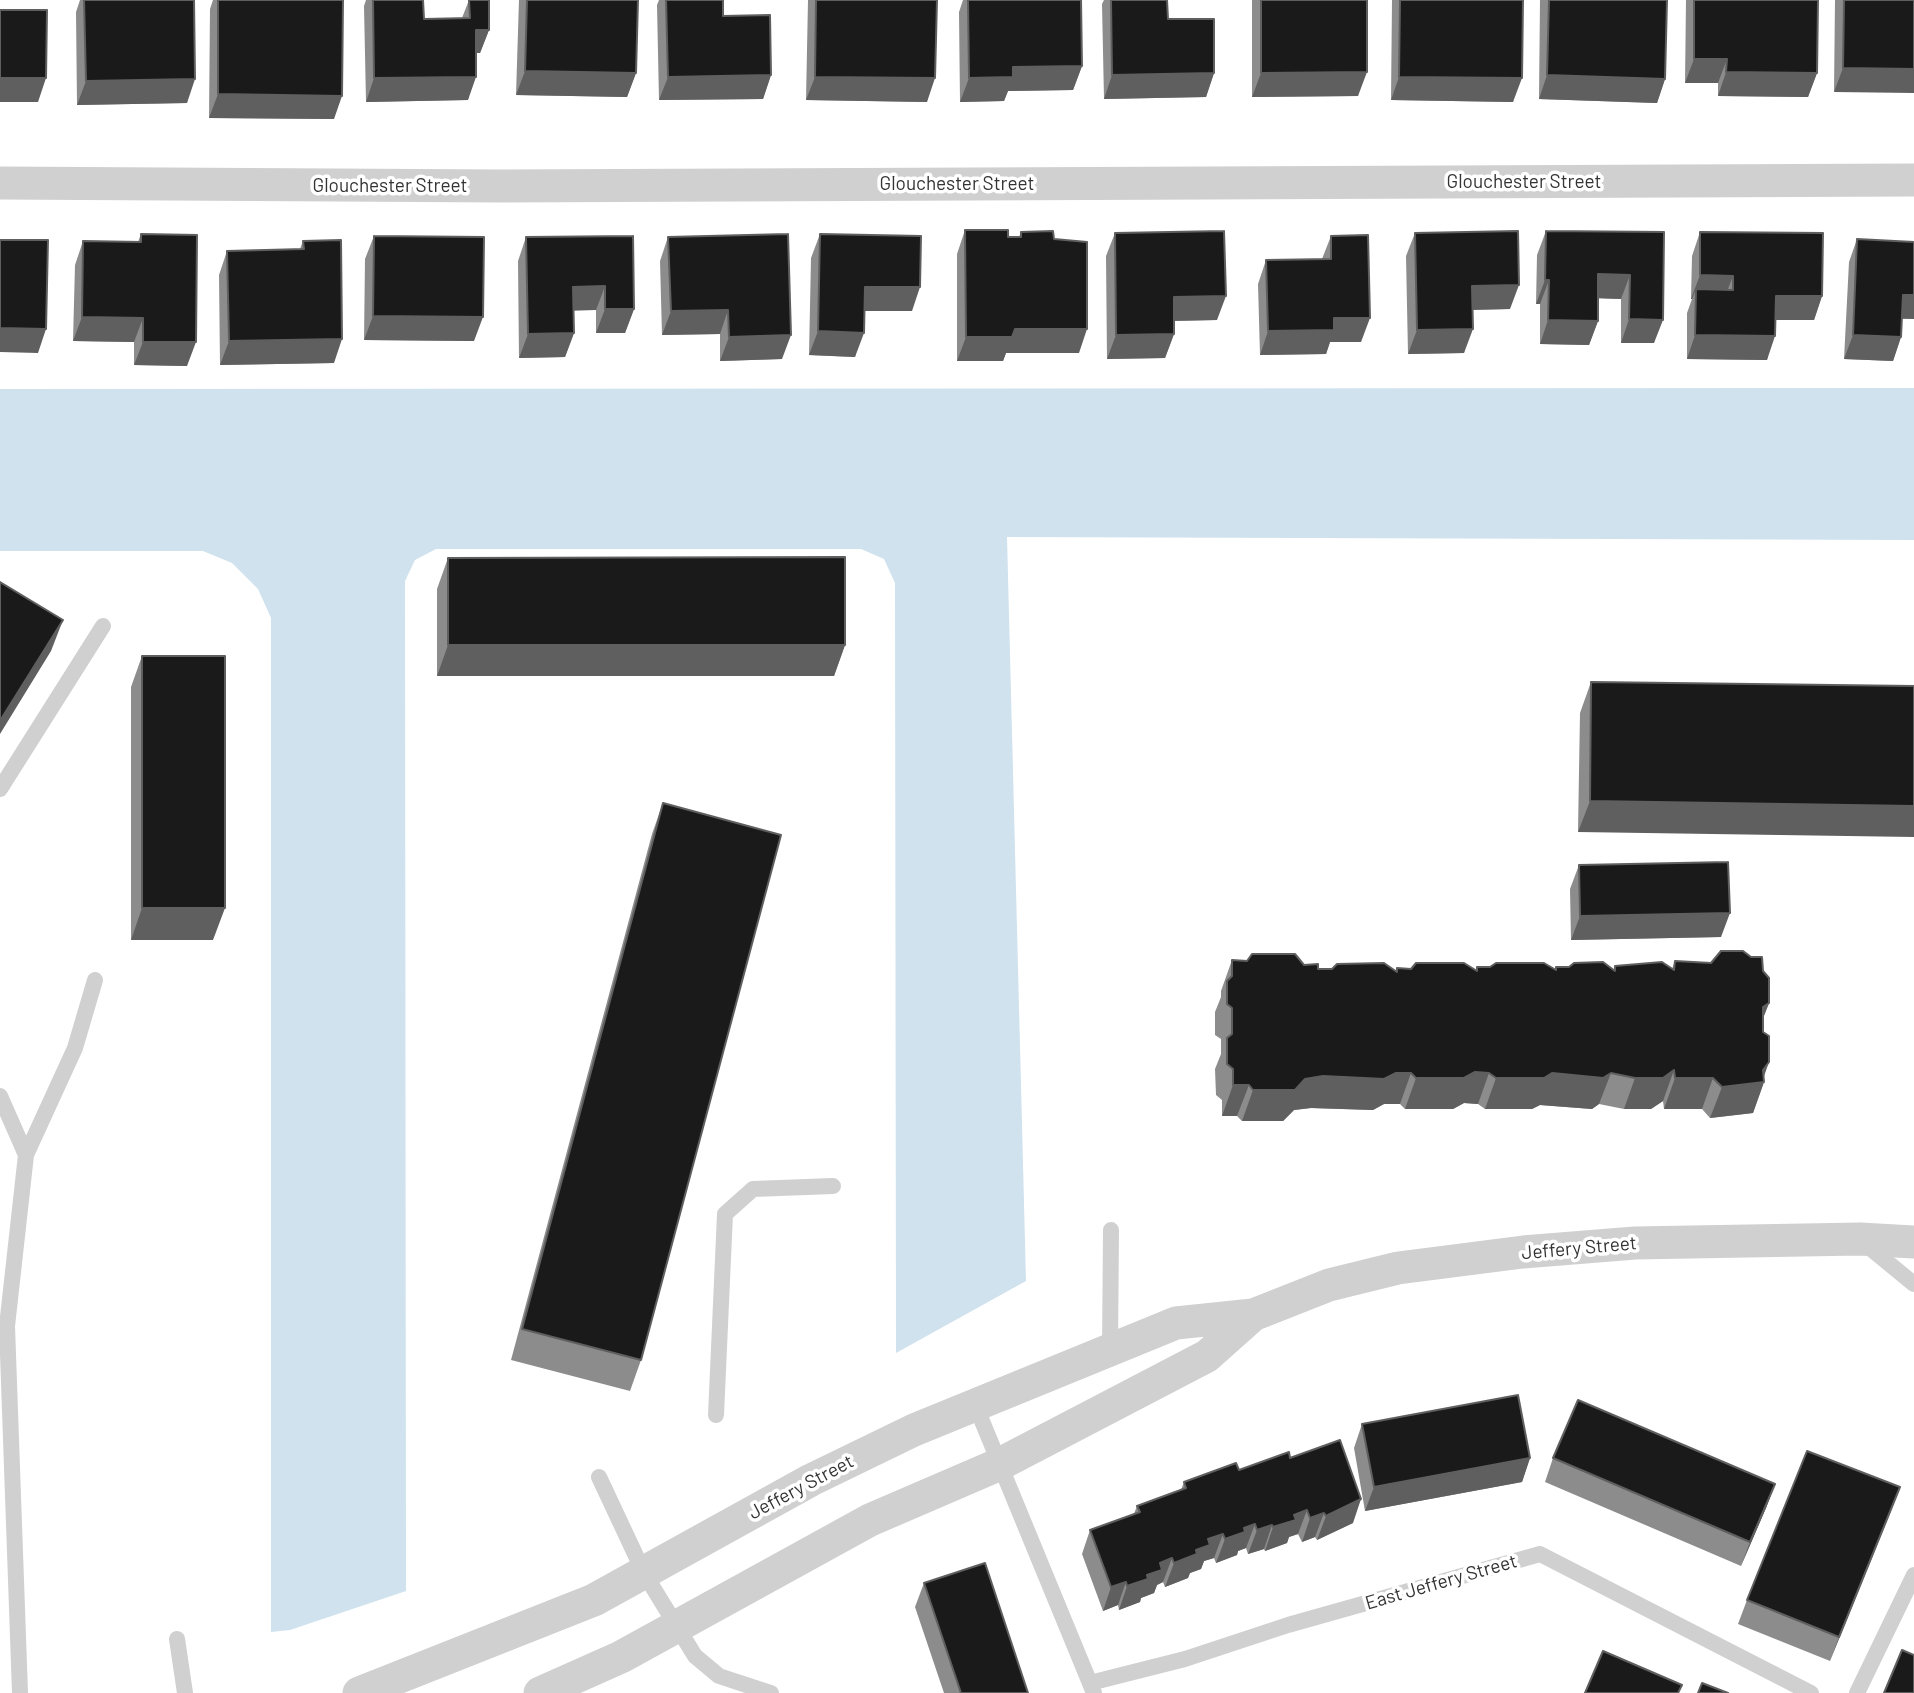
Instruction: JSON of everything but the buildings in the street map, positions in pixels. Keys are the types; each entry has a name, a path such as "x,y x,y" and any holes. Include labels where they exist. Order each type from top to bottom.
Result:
{"street":[{"name":"Glouchester Street","path":"0,183 515,186 1914,180"},
{"name":"Jeffery Street","path":"359,1693 594,1600 811,1480 975,1404 1176,1322 1253,1315 1329,1285 1426,1264 1635,1243 1860,1239 1914,1242"},
{"name":"Jeffery Street","path":"540,1693 621,1657 870,1520 1000,1464 1207,1356 1253,1315"}],"lane":[{"path":"0,789 103,626"},
{"path":"20,1693 8,1326 26,1155 75,1048 95,980"},
{"path":"0,1096 26,1155"},
{"path":"716,1415 725,1214 754,1189 833,1186"},
{"path":"1110,1349 1111,1230"},
{"path":"1860,1239 1914,1284"},
{"name":"East Jeffery Street","path":"975,1404 1092,1688 1288,1625 1540,1554 1811,1693"},
{"path":"599,1477 644,1573 695,1656 719,1676 771,1693"},
{"path":"1857,1693 1914,1575"},
{"path":"177,1639 185,1693"}],"water":[{"path":"1914,388 1914,540 1007,537 1026,1281 896,1353 895,583 884,559 861,549 436,549 415,560 405,581 406,1591 290,1630 271,1632 271,618 258,589 232,563 203,551 0,551 0,389"}]}
